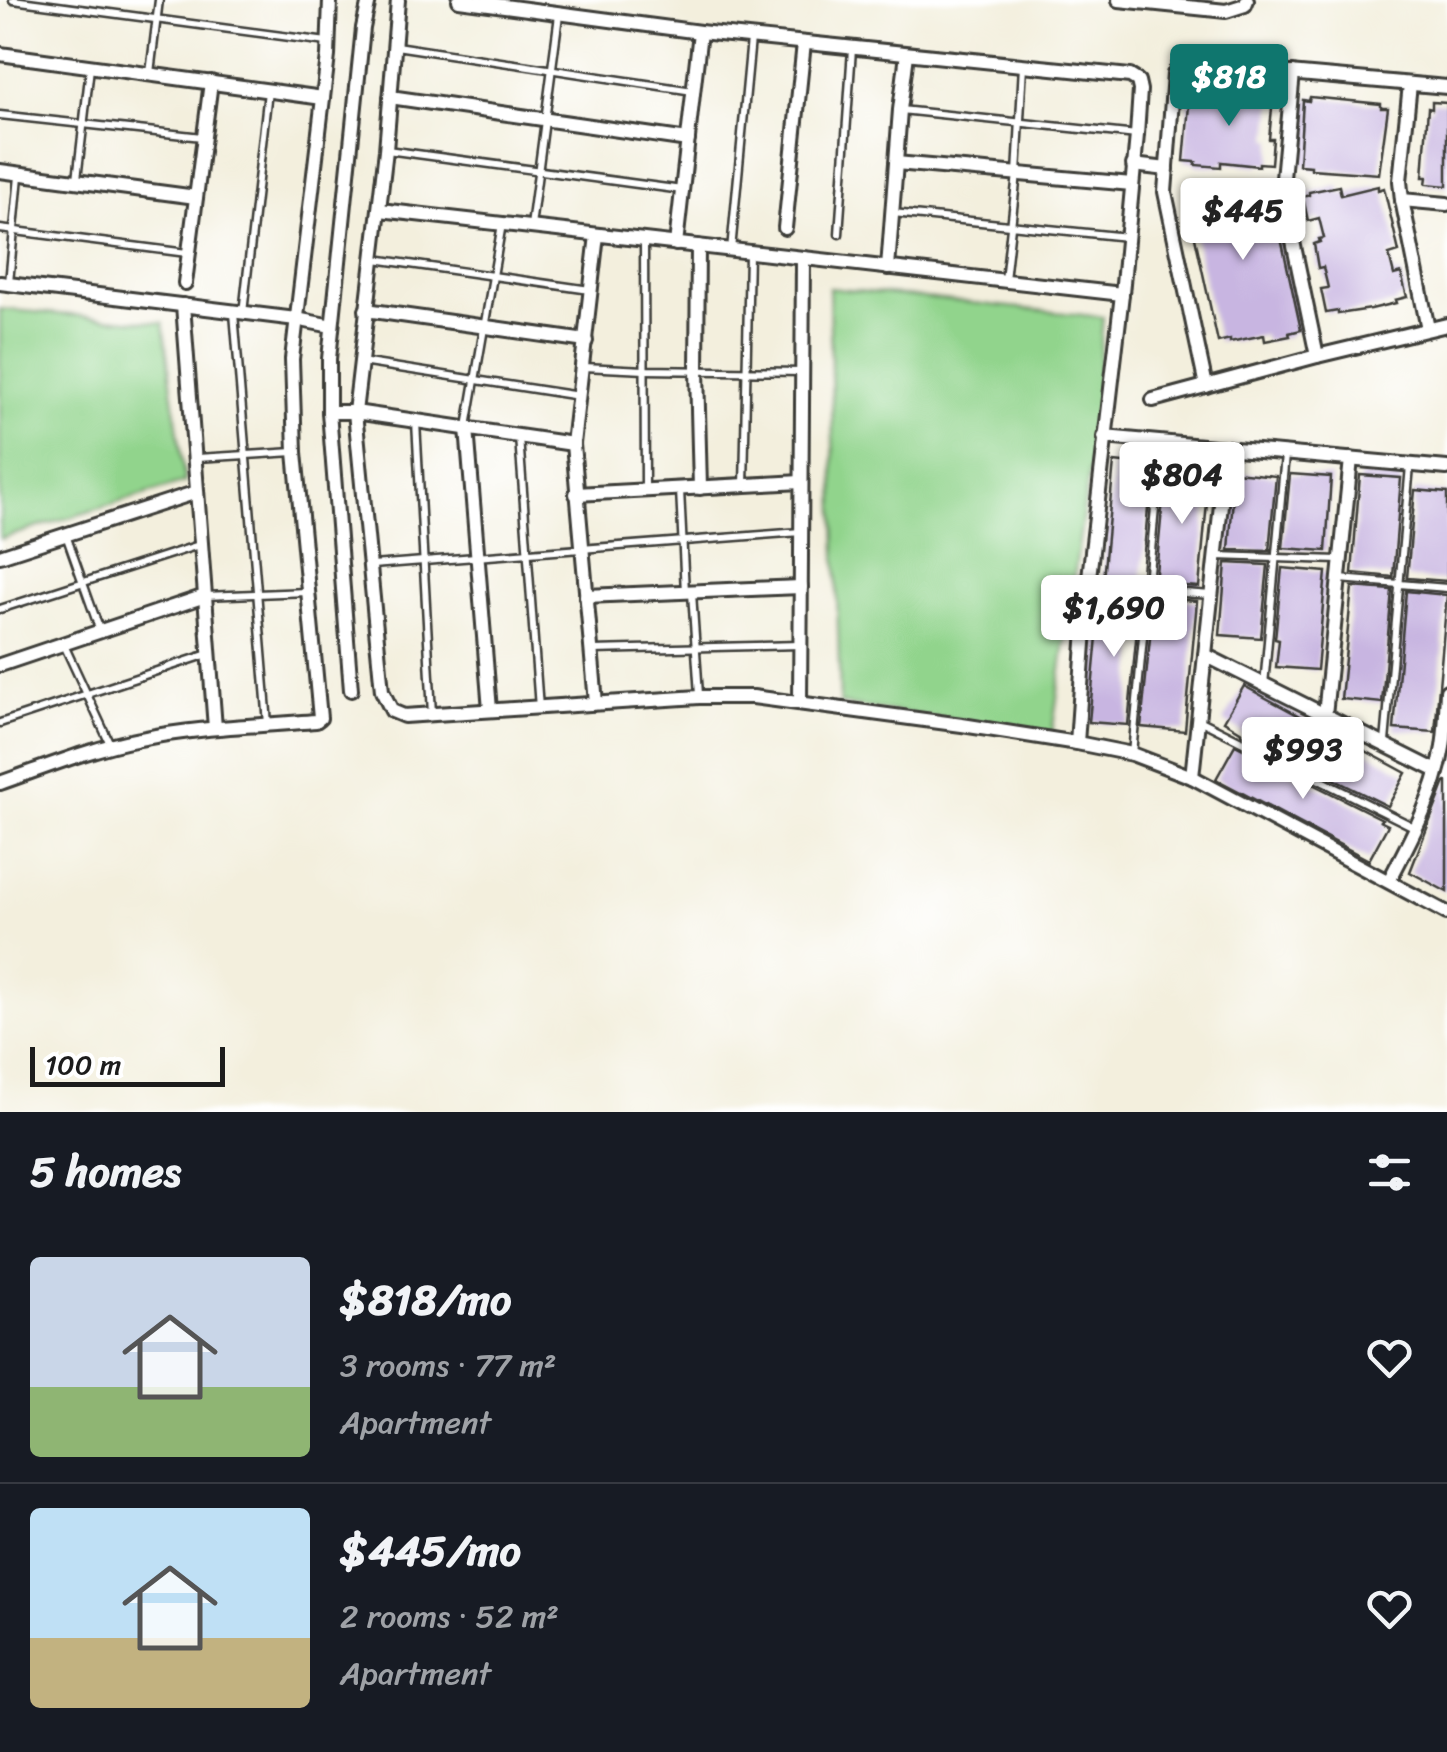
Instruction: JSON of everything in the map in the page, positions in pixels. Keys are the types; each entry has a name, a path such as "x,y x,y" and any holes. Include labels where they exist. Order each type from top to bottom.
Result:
{"street":[{"path":"0,783 141,738 320,718 295,452 292,359 323,98 330,0"},
{"path":"351,690 328,412 332,326 369,0"},
{"path":"398,0 380,210 356,412 382,692 392,711 404,716 753,697 1077,743 1132,754 1192,776 1447,913"},
{"path":"459,0 751,38 1130,76 1138,81 1137,134 1088,586 1077,743"},
{"path":"1122,0 1226,11 1246,3"},
{"path":"676,244 700,32"},
{"path":"785,228 804,43"},
{"path":"0,54 323,98"},
{"path":"888,268 907,54"},
{"path":"1206,386 1166,192 1174,74 1178,67 1186,64 1447,87"},
{"path":"1293,74 1282,189 1317,356"},
{"path":"185,283 211,82"},
{"path":"1410,84 1400,181 1428,329"},
{"path":"390,97 688,140"},
{"path":"896,163 1132,184"},
{"path":"1133,165 1167,169"},
{"path":"0,171 196,198"},
{"path":"1402,200 1447,204"},
{"path":"380,210 1122,294"},
{"path":"596,703 573,444 598,235"},
{"path":"698,246 700,488"},
{"path":"800,702 803,258"},
{"path":"4,284 332,326"},
{"path":"183,306 215,728"},
{"path":"366,310 586,341"},
{"path":"1153,400 1447,325"},
{"path":"328,412 356,412 573,444"},
{"path":"467,428 490,710"},
{"path":"1104,438 1447,468"},
{"path":"1192,776 1227,448"},
{"path":"1325,715 1351,459"},
{"path":"576,494 802,482"},
{"path":"0,556 198,492"},
{"path":"586,596 800,587"},
{"path":"0,665 205,596"},
{"path":"1205,655 1437,771"},
{"path":"1388,882 1416,828 1445,748 1447,690"}],"lane":[{"path":"13,0 328,42"},
{"path":"150,74 158,0"},
{"path":"531,227 560,14"},
{"path":"731,250 751,38"},
{"path":"395,46 693,91"},
{"path":"839,234 852,48"},
{"path":"1005,281 1023,65"},
{"path":"77,181 91,66"},
{"path":"268,90 238,312 268,726"},
{"path":"900,110 1137,134"},
{"path":"0,115 204,138"},
{"path":"386,150 682,190"},
{"path":"4,284 20,174"},
{"path":"892,213 1126,236"},
{"path":"467,428 502,224"},
{"path":"0,230 189,253"},
{"path":"644,240 645,490"},
{"path":"744,486 749,252"},
{"path":"373,258 593,290"},
{"path":"360,362 579,396"},
{"path":"584,366 802,372"},
{"path":"416,421 432,714"},
{"path":"519,436 538,708"},
{"path":"1132,754 1161,442"},
{"path":"195,458 295,452"},
{"path":"1264,685 1286,453"},
{"path":"1384,745 1410,464"},
{"path":"680,489 699,697"},
{"path":"370,565 801,532"},
{"path":"66,534 100,631"},
{"path":"0,610 201,544"},
{"path":"1216,556 1341,560"},
{"path":"1339,579 1447,588"},
{"path":"1088,586 1211,595"},
{"path":"205,596 309,592"},
{"path":"63,644 111,746"},
{"path":"592,650 800,645"},
{"path":"0,723 210,654"},
{"path":"1198,719 1416,828"},
{"path":"1307,774 1340,723"}],"green space":[{"path":"829,288 1103,317 1092,450 1052,734 840,704"},
{"path":"0,309 163,323 185,482 0,539"}],"building":[{"path":"1197,91 1236,91 1273,98 1271,164 1221,162 1221,167 1184,161 1190,94 1196,95"},
{"path":"1310,97 1388,108 1379,174 1299,165 1303,100 1309,101"},
{"path":"1432,102 1447,103 1447,186 1426,184 1427,177 1423,177 1428,108 1432,109"},
{"path":"1222,185 1224,193 1263,185 1264,189 1270,188 1301,330 1289,333 1290,336 1265,341 1264,335 1218,342 1186,196 1193,195 1192,191"},
{"path":"1339,186 1341,195 1384,188 1399,252 1389,255 1394,275 1401,273 1407,297 1371,309 1326,313 1321,289 1328,288 1323,267 1318,268 1314,244 1324,238 1319,218 1308,221 1303,197 1309,192"},
{"path":"1114,462 1152,466 1141,583 1103,580"},
{"path":"1166,467 1210,471 1199,587 1155,584"},
{"path":"1235,472 1276,476 1269,551 1229,550"},
{"path":"1290,474 1331,477 1326,551 1283,548"},
{"path":"1360,475 1401,478 1393,577 1352,573"},
{"path":"1415,490 1447,493 1447,581 1407,578"},
{"path":"1226,563 1268,565 1261,638 1220,635"},
{"path":"1282,568 1326,572 1317,670 1276,667"},
{"path":"1352,587 1392,590 1382,703 1341,699"},
{"path":"1406,591 1447,595 1435,732 1394,729"},
{"path":"1101,594 1140,597 1128,725 1089,722"},
{"path":"1154,598 1197,601 1185,731 1141,727"},
{"path":"1244,686 1327,731 1305,765 1224,721"},
{"path":"1340,737 1406,773 1388,806 1317,771"},
{"path":"1235,745 1382,819 1388,825 1369,860 1216,779"},
{"path":"1447,782 1447,892 1410,872"}]}
